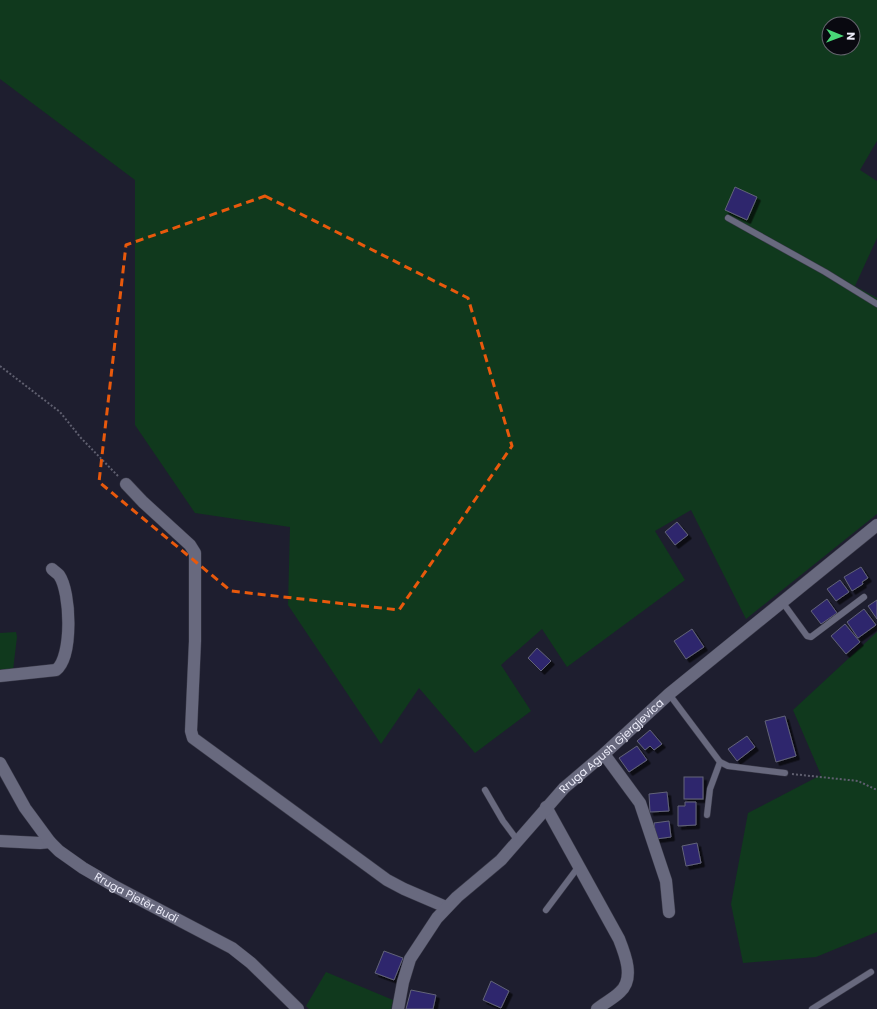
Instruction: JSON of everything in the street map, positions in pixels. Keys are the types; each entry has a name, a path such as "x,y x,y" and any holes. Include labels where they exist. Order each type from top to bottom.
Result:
{"street":[{"path":"126,484 143,502 190,545 195,553 195,641 191,731 193,738 387,880 446,907"},
{"name":"Rruga Agush Gjergjevica","path":"398,1009 403,982 410,959 446,907 501,860 564,788 604,754 669,694 783,603 877,525"},
{"path":"0,676 56,670 60,667 67,636 67,601 59,575 52,569"},
{"path":"604,754 640,803 666,881 669,912"},
{"name":"Rruga Pjetër Budi","path":"0,763 25,808 50,842 70,859 104,880 232,948 251,963 298,1009"},
{"path":"546,807 619,939 626,961 628,972 626,982 621,992 597,1009"},
{"path":"0,841 50,842"}],"lane":[{"path":"728,218 825,272 877,304"},
{"path":"783,603 807,636 811,637 816,636 864,597"},
{"path":"669,694 720,762 728,766 785,773"},
{"path":"707,815 710,789 720,762"},
{"path":"485,790 518,841"},
{"path":"546,910 579,866"},
{"path":"812,1009 871,972"}],"path":[{"path":"0,366 60,412 82,438 126,484"},
{"path":"785,773 858,781 877,790"}],"highlighted area":[{"path":"265,196 468,298 512,446 399,610 231,591 99,482 126,245"}],"green space":[{"path":"0,0 877,0 877,141 860,170 877,181 877,238 855,286 877,298 877,514 746,619 691,510 655,531 685,580 567,667 542,629 501,665 531,711 475,753 419,688 381,744 288,605 290,527 195,513 135,425 135,180 0,79"},
{"path":"16,632 17,637 13,670 0,672 0,633"},
{"path":"877,632 877,932 816,957 743,963 731,904 748,813 821,775 793,710"},
{"path":"326,972 393,1000 391,1009 309,1009 306,1006"}],"building":[{"path":"735,187 757,197 747,220 725,210"},
{"path":"677,522 688,535 675,545 665,532"},
{"path":"861,567 868,578 862,582 863,584 852,591 844,577"},
{"path":"840,580 849,592 836,601 827,589"},
{"path":"827,599 837,613 821,624 811,611"},
{"path":"877,600 877,619 868,606"},
{"path":"864,609 876,625 858,638 847,622"},
{"path":"845,624 860,642 846,654 831,636"},
{"path":"692,629 704,647 686,659 674,641"},
{"path":"537,648 551,661 541,671 528,658"},
{"path":"785,716 796,756 776,762 765,721"},
{"path":"650,730 662,744 654,750 650,746 645,750 637,741"},
{"path":"747,736 755,747 737,761 728,749"},
{"path":"637,746 647,760 629,772 619,758"},
{"path":"684,777 703,777 703,799 684,799"},
{"path":"667,792 669,811 650,812 649,794"},
{"path":"685,802 696,802 696,825 678,826 678,806 685,806"},
{"path":"669,821 671,837 656,839 654,823"},
{"path":"697,843 701,863 686,866 682,846"},
{"path":"384,951 403,958 394,980 375,973"},
{"path":"491,981 509,991 501,1008 483,1000"},
{"path":"411,990 436,995 433,1009 406,1009"}]}
